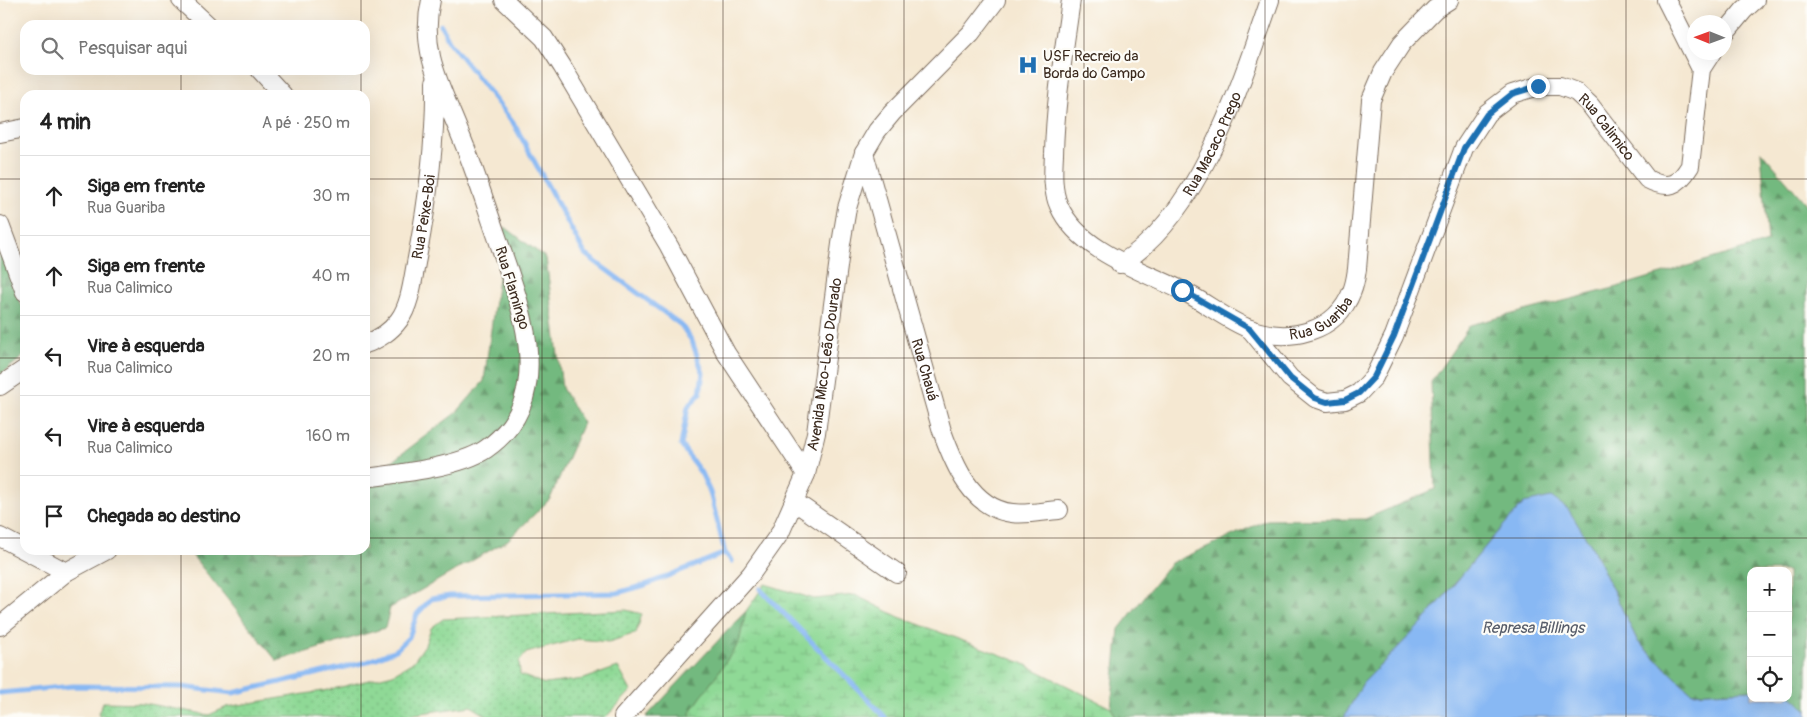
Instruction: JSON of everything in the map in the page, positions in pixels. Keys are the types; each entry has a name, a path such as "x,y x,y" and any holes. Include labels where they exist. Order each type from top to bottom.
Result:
{"street":[{"path":"181,0 203,20"},
{"name":"Rua Flamingo","path":"370,477 462,460 485,450 504,433 518,412 527,387 530,353 523,313 462,137 427,47 426,30 431,0"},
{"path":"504,0 544,38 562,66 669,246 726,353 806,474"},
{"name":"Avenida Mico-Leão Dourado","path":"623,717 757,566 780,533 806,474 822,399 847,208 864,153 877,131 892,113 971,33 996,0"},
{"name":"Rua Guariba","path":"1071,0 1054,114 1053,181 1058,206 1070,226 1120,264 1182,290 1250,329 1282,335 1300,335 1319,328 1337,314 1352,292 1357,269 1371,100 1383,72 1402,43 1435,8 1449,0"},
{"name":"Rua Macaco Prego","path":"1120,264 1138,252 1188,195 1242,77 1270,0"},
{"path":"1666,0 1701,69"},
{"path":"1732,24 1744,10 1756,0"},
{"name":"Rua Calimico","path":"1250,329 1290,378 1315,398 1327,402 1345,400 1359,393 1374,377 1394,336 1464,148 1487,114 1512,94 1538,86 1560,86 1576,92 1590,105 1648,179 1659,185 1671,185 1682,178 1690,166 1701,69 1707,60"},
{"name":"Rua Peixe-Boi","path":"370,341 389,331 400,319 411,288 425,214 431,163 436,107 435,70"},
{"path":"265,75 278,90"},
{"path":"0,133 20,129"},
{"name":"Rua Chauá","path":"864,153 942,431 954,464 970,489 992,506 1012,513 1059,510"},
{"path":"0,225 20,279"},
{"path":"0,386 20,372"},
{"path":"795,502 897,573"},
{"path":"0,537 20,548"},
{"path":"34,555 66,572"},
{"path":"0,626 66,572 98,555"}],"green space":[{"path":"1761,151 1807,205 1807,710 1792,697 1792,567 1747,567 1747,690 1692,693 1638,642 1592,547 1495,535 1423,622 1363,683 1344,717 1116,717 1111,708 1119,629 1171,563 1267,520 1365,519 1435,489 1431,382 1470,325 1614,288 1768,242"},
{"path":"505,227 546,258 562,388 583,423 550,499 508,540 390,608 385,628 277,661 192,555 370,555 370,476 457,412 484,381"},
{"path":"0,246 20,300 20,359 0,375"},
{"path":"765,584 814,599 855,595 899,617 1020,662 1111,708 1116,717 691,717 690,713 739,643 746,611"},
{"path":"626,610 642,614 636,633 609,642 578,639 526,653 519,662 520,675 545,684 584,679 618,667 631,691 606,717 489,717 471,706 393,717 109,717 98,715 103,702 143,703 209,715 227,707 329,690 393,674 413,662 425,645 431,628 443,619"},
{"path":"746,611 739,643 690,713 691,717 646,717"}],"water":[{"name":"Represa Billings","path":"1551,497 1568,509 1592,547 1638,642 1692,693 1747,690 1747,702 1792,702 1792,697 1807,710 1807,717 1344,717 1363,683 1423,622 1524,503"}],"waterway":[{"path":"441,25 449,41 514,124 585,254 681,325 692,341 703,373 700,393 688,407 681,445 701,473 710,492 725,553 732,561"},
{"path":"0,693 73,686 182,687 233,693 367,662 396,650 409,637 417,614 431,599 450,596 617,593 645,585 725,553"},
{"path":"760,589 885,717"}],"place":[{"name":"USF Recreio da Borda do Campo","path":"1028,65"}],"route":[{"path":"1182,290 1250,329 1290,378 1315,398 1327,402 1345,400 1359,393 1374,377 1394,336 1464,148 1487,114 1512,94 1538,86"}]}
